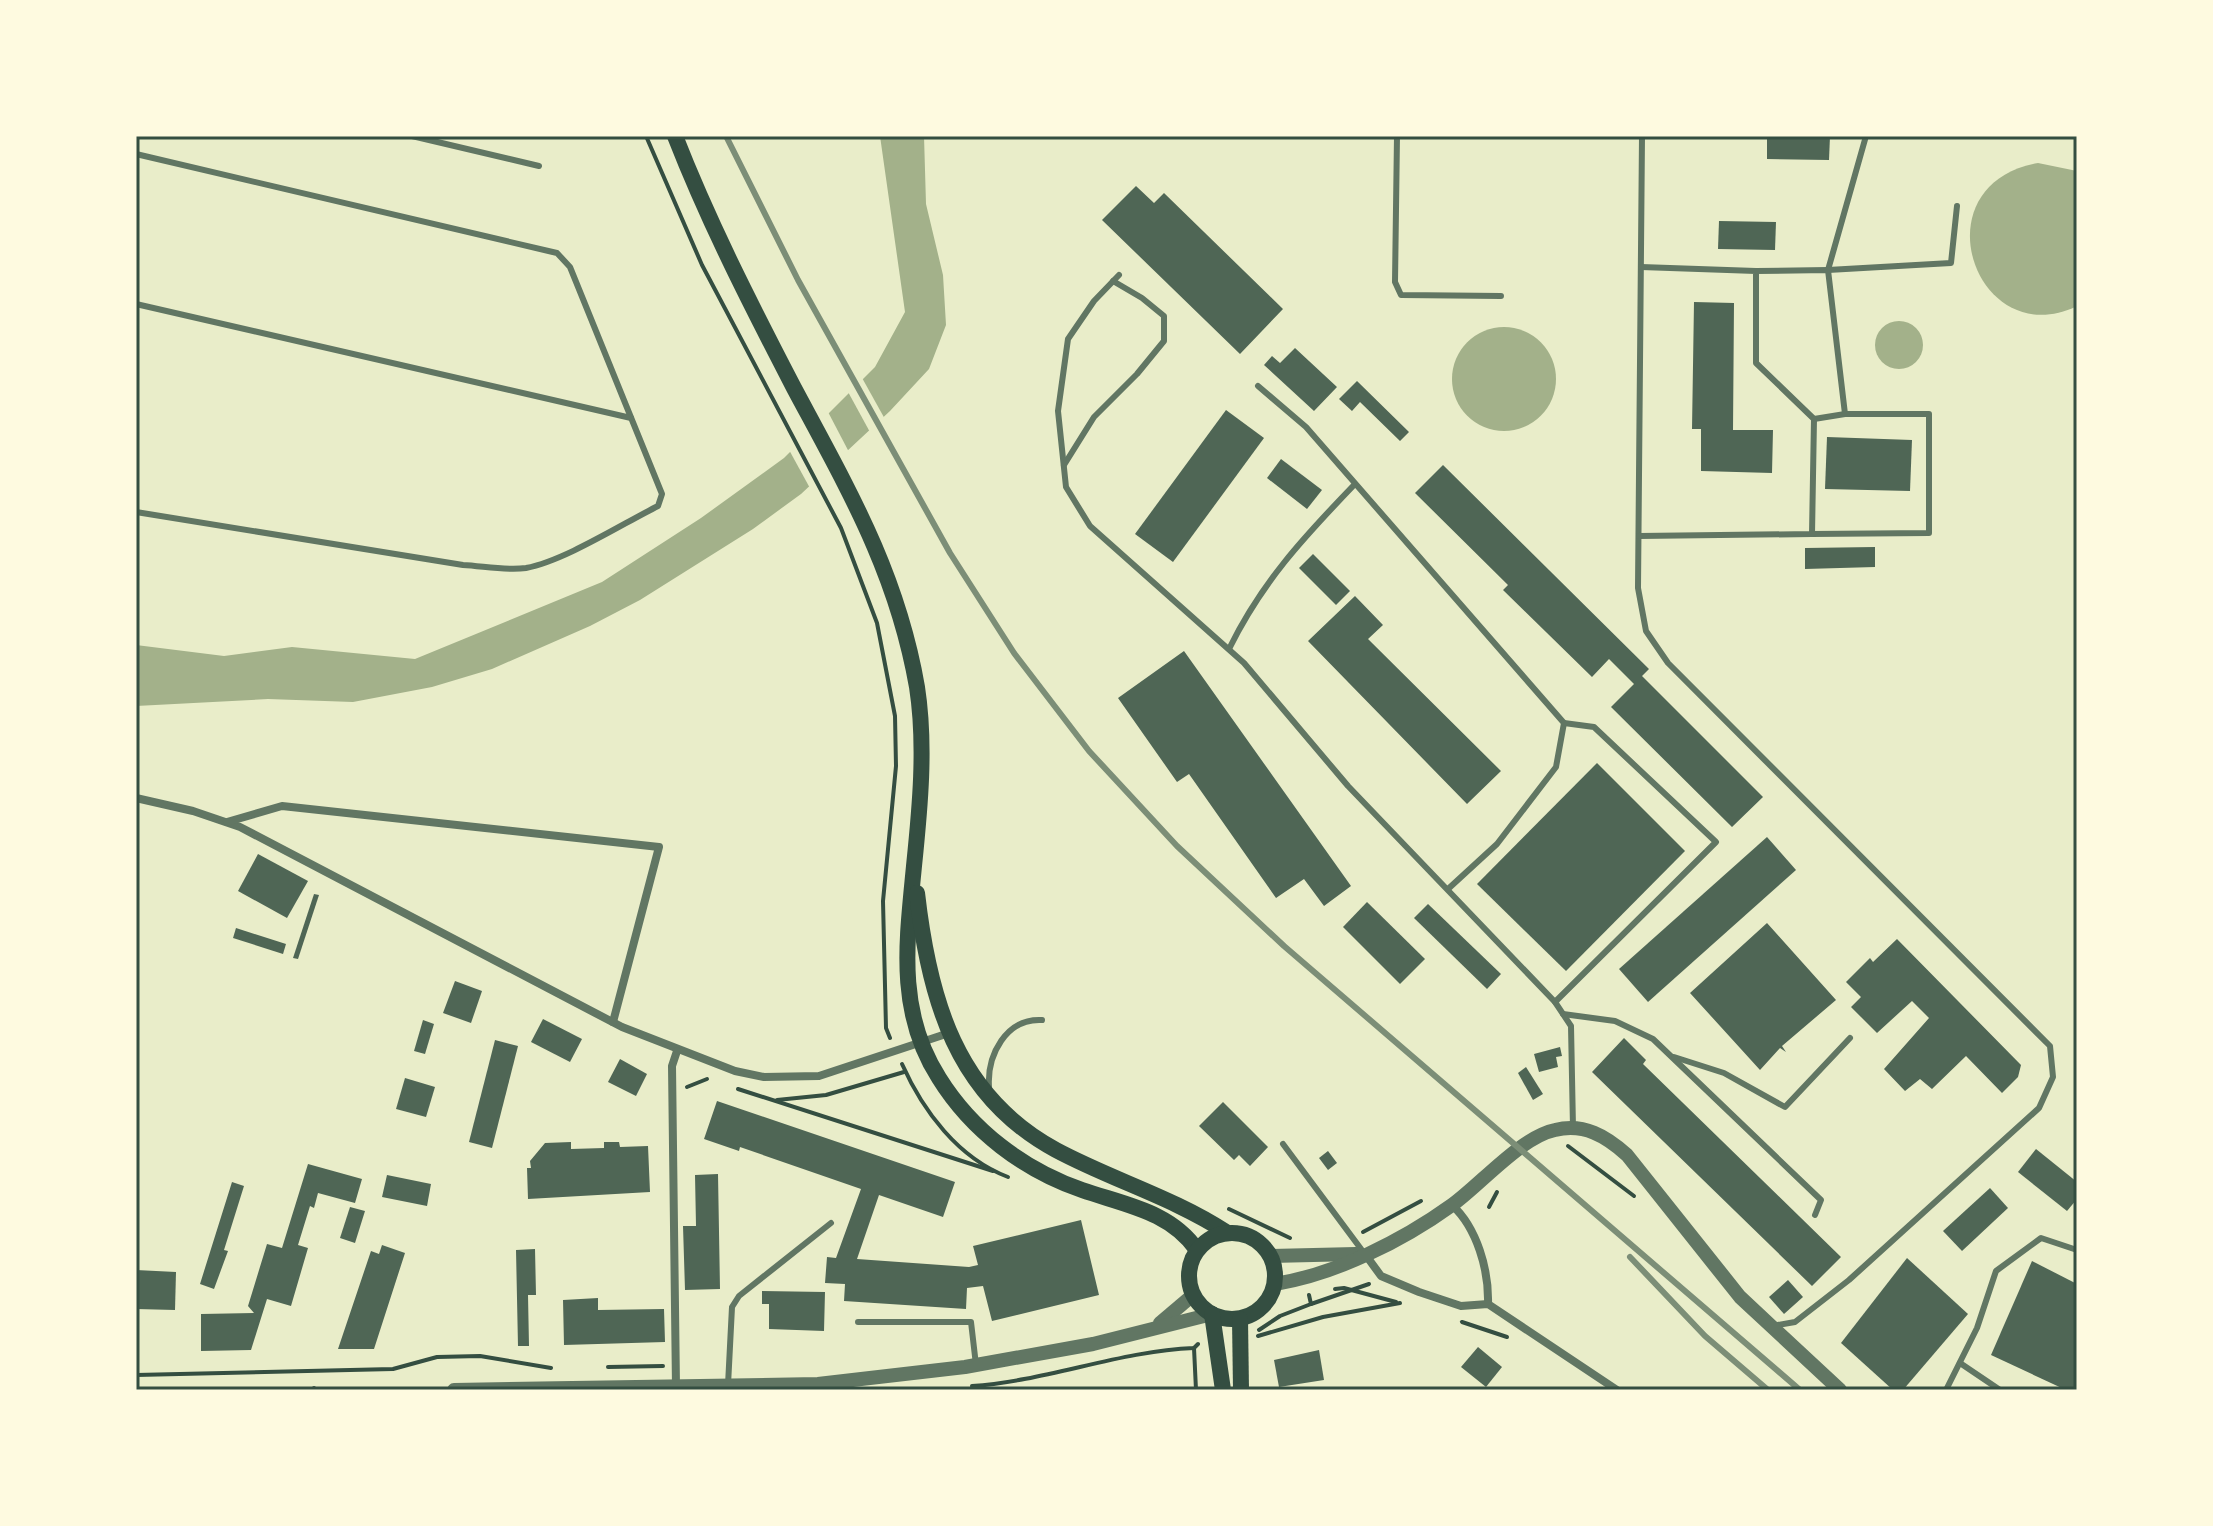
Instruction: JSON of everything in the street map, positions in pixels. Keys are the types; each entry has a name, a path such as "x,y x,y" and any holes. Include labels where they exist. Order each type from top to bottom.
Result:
{"main road":[{"path":"675,136 740,286 845,482 885,564 898,602 917,691 921,779 906,928 905,980 921,1042 938,1077 960,1107 1017,1159 1082,1190 1160,1217 1180,1229 1197,1250"},
{"path":"914,868 921,927 949,1033 970,1073 990,1099 1031,1134 1057,1150 1160,1194 1226,1232 1252,1237 1271,1256 1275,1284 1263,1307 1240,1319 1212,1314 1193,1295 1189,1272 1197,1250 1205,1242 1226,1232"},
{"path":"1212,1314 1223,1390"},
{"path":"1240,1319 1241,1390"}],"street":[{"path":"136,798 226,822 306,859 613,1022 677,1051 735,1071 792,1078 819,1076 949,1033"},
{"path":"226,822 282,806 659,847 613,1022"},
{"path":"676,1387 672,1066 677,1051"},
{"path":"1275,1284 1307,1279 1364,1253 1452,1205 1541,1135 1573,1128 1603,1136 1627,1155 1740,1297 1840,1390"},
{"path":"1452,1205 1465,1217 1488,1278 1488,1304"},
{"path":"1271,1256 1364,1253"},
{"path":"1364,1253 1381,1276 1461,1306 1488,1304 1617,1390"},
{"path":"1158,1325 1193,1295"},
{"path":"454,1390 818,1384 976,1365 1093,1344 1158,1325 1212,1314"}],"lane":[{"path":"412,136 539,166"},
{"path":"1397,136 1395,282 1401,295 1501,296"},
{"path":"1642,136 1638,588 1646,631 1668,663 2050,1046 2053,1077 2039,1108 1849,1280 1795,1322 1769,1326"},
{"path":"1845,414 1828,270 1836,232 1866,136"},
{"path":"136,154 557,253 570,267 662,494 658,506 527,567 463,565 136,512"},
{"path":"1641,267 1756,271 1951,263 1957,206"},
{"path":"1756,271 1756,363 1814,419 1812,534"},
{"path":"1064,465 1094,417 1137,374 1164,341 1164,316 1116,278 1094,301 1068,339 1058,411 1066,487 1090,526 1229,649 1348,786 1555,1002 1571,1026 1573,1128"},
{"path":"136,304 631,418"},
{"path":"1258,386 1306,427 1564,723 1594,727 1716,842 1555,1002"},
{"path":"1639,536 1929,533 1929,414 1845,414 1814,419"},
{"path":"1229,649 1248,611 1283,559 1354,485"},
{"path":"1448,889 1497,844 1556,767 1564,723"},
{"path":"1563,1014 1615,1021 1653,1039 1821,1200 1815,1215"},
{"path":"990,1099 988,1076 992,1056 1003,1037 1018,1024 1030,1019 1042,1020"},
{"path":"1670,1056 1724,1073 1785,1107 1850,1038"},
{"path":"1283,1144 1364,1253"},
{"path":"728,1387 732,1307 739,1296 831,1223"},
{"path":"1946,1390 1977,1328 1996,1271 2041,1238 2077,1250"},
{"path":"858,1322 971,1322 976,1365"},
{"path":"1960,1363 2000,1390"}],"path":[{"path":"646,136 702,265 827,502 870,600 895,716 896,766 883,901 884,989"},
{"path":"770,1100 826,1095 905,1071"},
{"path":"1564,1144 1640,1200"},
{"path":"1489,1207 1506,1184"},
{"path":"1352,1236 1377,1227 1421,1201"},
{"path":"1222,1206 1292,1239"},
{"path":"1311,1304 1355,1291 1381,1276"},
{"path":"1332,1289 1355,1291 1409,1305"},
{"path":"1308,1292 1320,1291"},
{"path":"1249,1337 1270,1335 1323,1317 1365,1312 1398,1302"},
{"path":"1458,1320 1514,1339"},
{"path":"1194,1348 1196,1390"},
{"path":"136,1375 393,1369 451,1356 480,1356 552,1369"},
{"path":"594,1367 676,1365"}],"shaded area":[{"path":"880,136 924,136 926,204 943,275 946,325 929,369 890,411 801,494 753,529 640,600 590,626 492,669 432,687 353,702 268,699 136,706 136,645 224,656 292,647 415,659 602,582 701,518 784,458 875,367 905,312"},
{"path":"2038,163 2077,171 2077,306 2041,315 2011,307 1988,288 1974,261 1970,231 1978,202 2001,177"},
{"path":"1899,321 1916,328 1923,345 1916,362 1899,369 1882,362 1875,345 1882,328"},
{"path":"1504,327 1524,331 1541,342 1552,359 1556,379 1552,399 1541,416 1524,427 1504,431 1484,427 1467,416 1456,399 1452,379 1456,359 1467,342 1484,331"}],"pier":[{"path":"861,376 886,421 871,434 847,390"},
{"path":"827,410 850,454 811,490 788,448"}],"building":[{"path":"1767,136 1830,136 1829,160 1767,159"},
{"path":"1136,186 1154,203 1164,193 1283,309 1240,354 1102,220"},
{"path":"1719,221 1776,222 1775,250 1718,249"},
{"path":"1694,302 1734,303 1733,430 1773,430 1772,473 1701,471 1701,429 1692,429"},
{"path":"1295,348 1337,387 1314,411 1264,365 1272,356 1280,363"},
{"path":"1357,381 1409,432 1400,441 1360,402 1352,411 1339,399"},
{"path":"1226,410 1264,438 1173,562 1135,534"},
{"path":"1827,437 1912,440 1910,491 1825,489"},
{"path":"1281,459 1322,490 1307,509 1267,478"},
{"path":"1443,465 1649,669 1642,676 1763,797 1732,827 1611,707 1634,684 1609,659 1592,677 1503,590 1508,585 1415,493"},
{"path":"1875,547 1875,567 1805,569 1805,548"},
{"path":"1313,554 1350,591 1336,605 1299,568"},
{"path":"1355,596 1383,625 1368,639 1501,771 1467,804 1308,641"},
{"path":"1184,651 1351,886 1324,906 1304,879 1276,898 1189,774 1177,782 1118,698"},
{"path":"1597,763 1685,851 1566,971 1477,884"},
{"path":"1767,837 1796,870 1648,1002 1619,969"},
{"path":"258,854 308,881 287,918 238,891"},
{"path":"314,894 319,895 298,959 293,958"},
{"path":"1367,902 1425,959 1400,984 1343,927"},
{"path":"1428,904 1501,974 1487,989 1414,918"},
{"path":"1767,923 1836,1000 1782,1046 1786,1052 1780,1048 1760,1070 1690,993"},
{"path":"236,928 286,944 283,954 233,938"},
{"path":"1897,939 2021,1065 2018,1077 2002,1093 1966,1056 1932,1089 1920,1079 1905,1091 1884,1069 1929,1018 1912,1001 1877,1033 1851,1007 1861,997 1846,982 1870,958 1873,962"},
{"path":"455,981 482,991 471,1023 443,1013"},
{"path":"543,1019 582,1039 570,1062 531,1042"},
{"path":"423,1020 434,1024 425,1054 414,1051"},
{"path":"1624,1038 1646,1060 1643,1064 1841,1257 1812,1286 1592,1072"},
{"path":"495,1040 518,1046 492,1148 469,1142"},
{"path":"1560,1047 1562,1056 1556,1057 1558,1067 1539,1072 1534,1054"},
{"path":"620,1059 647,1074 636,1096 608,1082"},
{"path":"1526,1067 1543,1094 1533,1100 1518,1073"},
{"path":"405,1078 435,1087 426,1117 396,1109"},
{"path":"717,1101 955,1182 943,1217 879,1195 857,1259 969,1267 978,1265 973,1246 1081,1220 1099,1295 992,1321 983,1286 967,1288 966,1309 844,1301 845,1284 825,1283 827,1257 836,1258 861,1189 740,1147 739,1151 704,1139"},
{"path":"1223,1102 1268,1147 1250,1166 1239,1155 1234,1160 1199,1126"},
{"path":"571,1142 571,1149 604,1148 604,1142 619,1142 620,1147 648,1146 650,1192 528,1199 527,1168 531,1168 530,1161 545,1143"},
{"path":"2036,1149 2077,1182 2077,1199 2067,1211 2018,1172"},
{"path":"1328,1151 1337,1163 1328,1170 1319,1158"},
{"path":"308,1164 362,1179 355,1203 318,1193 314,1208 310,1206 298,1245 308,1248 291,1306 267,1299 251,1350 201,1351 201,1314 254,1313 248,1306 267,1244 282,1248"},
{"path":"718,1174 720,1289 685,1290 683,1226 696,1226 695,1175"},
{"path":"387,1175 431,1184 427,1206 382,1197"},
{"path":"232,1182 244,1186 224,1250 228,1251 214,1289 200,1284"},
{"path":"1990,1188 2008,1208 1962,1251 1943,1231"},
{"path":"350,1207 365,1211 355,1243 340,1238"},
{"path":"382,1245 405,1253 374,1349 338,1349 371,1251 379,1254"},
{"path":"535,1249 536,1295 528,1295 529,1346 518,1346 516,1250"},
{"path":"1907,1258 1968,1314 1903,1390 1893,1390 1841,1343"},
{"path":"2032,1261 2077,1284 2077,1390 2066,1390 1991,1355"},
{"path":"136,1270 176,1272 175,1310 136,1309"},
{"path":"1788,1280 1803,1297 1784,1314 1769,1297"},
{"path":"762,1291 825,1292 824,1331 769,1329 769,1304 762,1304"},
{"path":"598,1298 598,1310 664,1309 665,1342 564,1345 563,1300"},
{"path":"1478,1347 1502,1367 1486,1387 1461,1367"},
{"path":"1319,1350 1324,1380 1279,1387 1274,1360"}],"railway":[{"path":"726,136 798,280 950,553 1014,653 1089,751 1177,846 1284,946 1800,1390"},
{"path":"1630,1257 1705,1336 1768,1390"}]}
